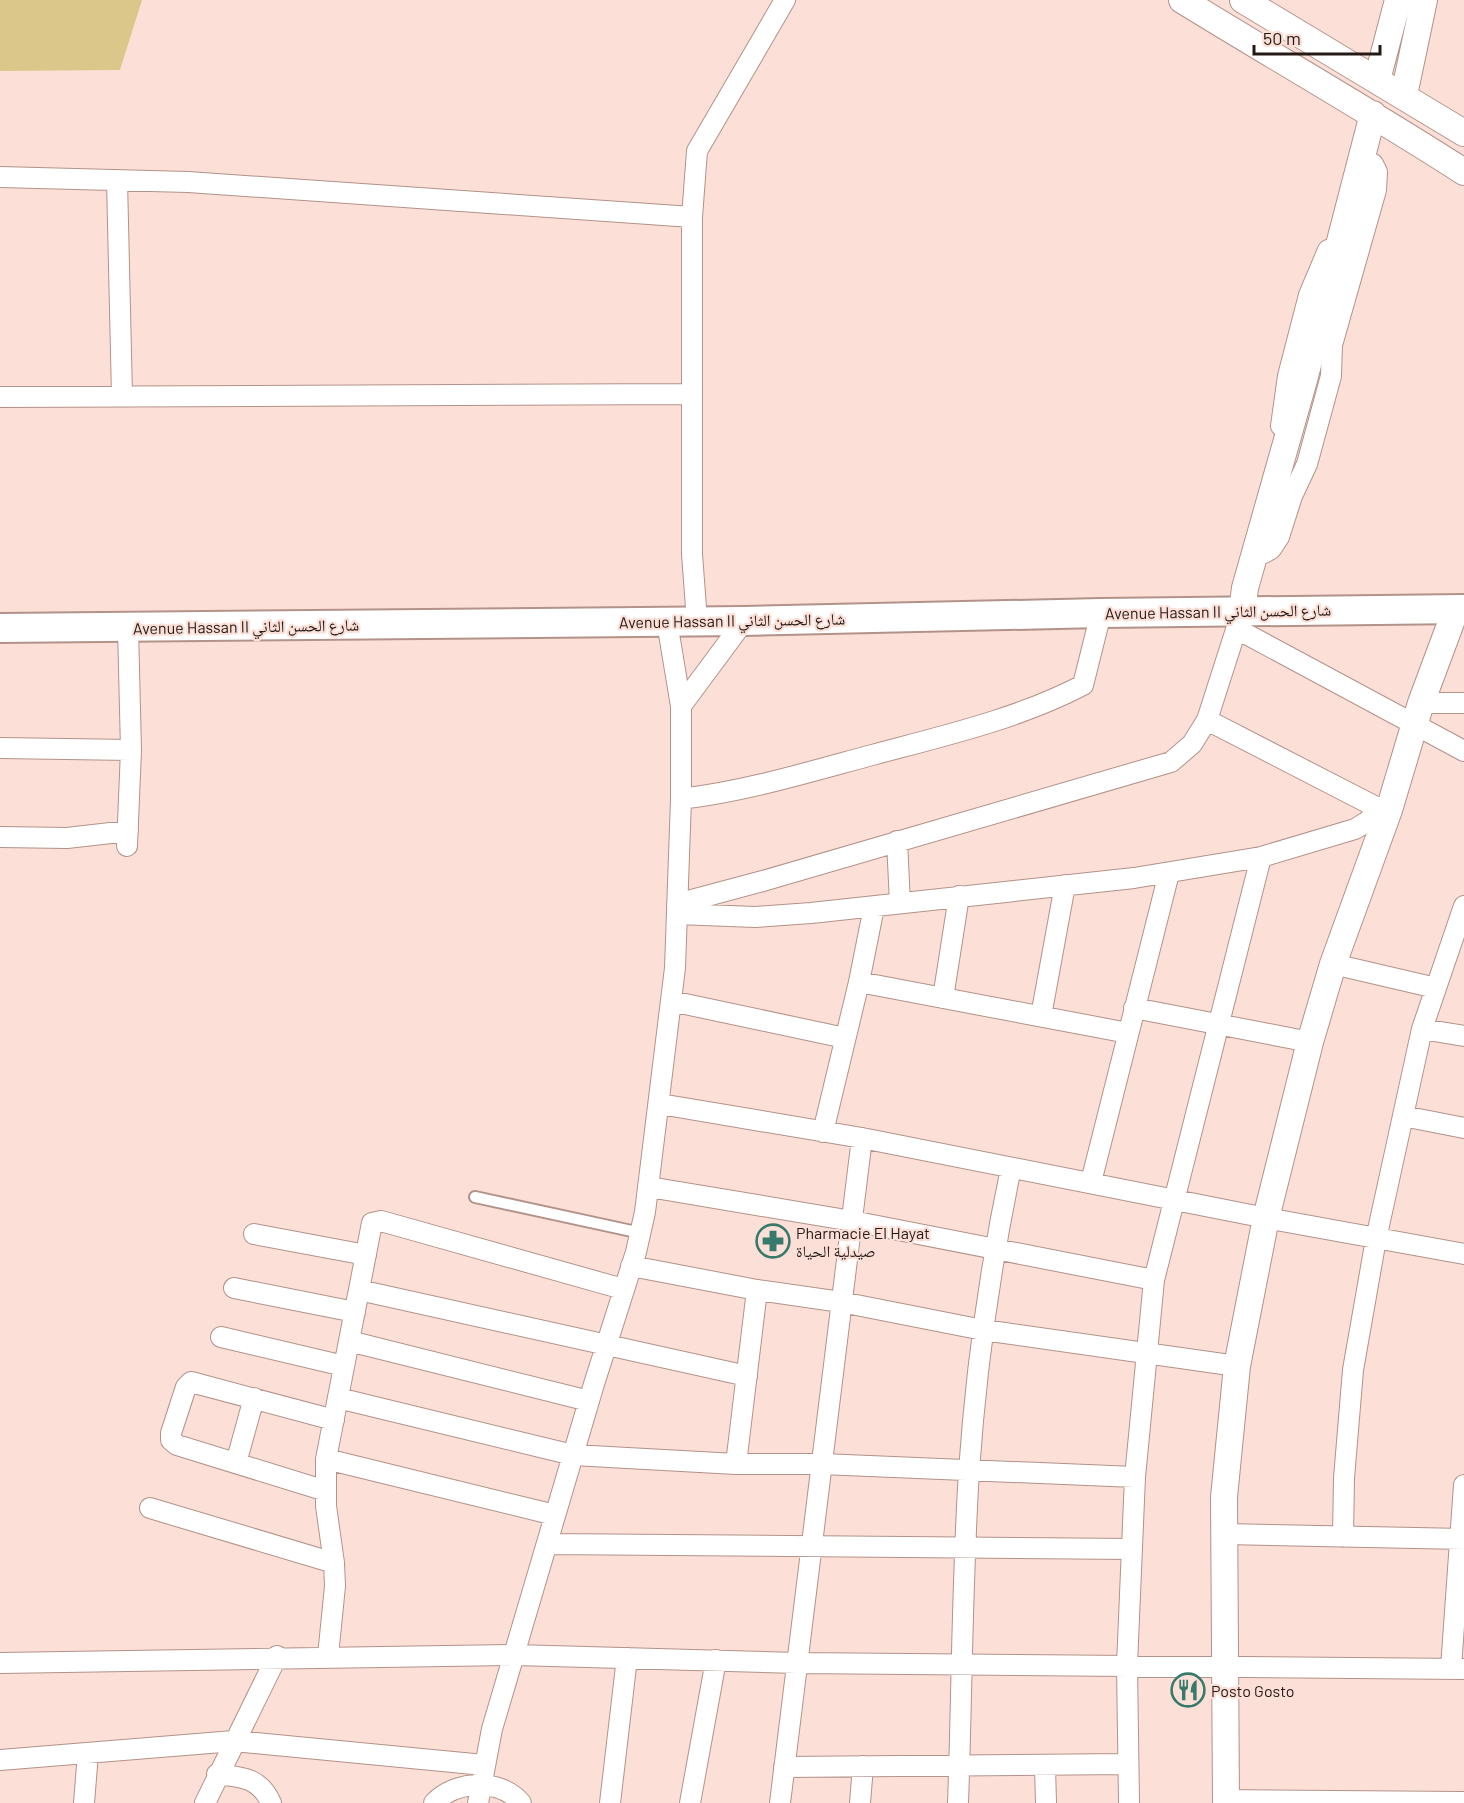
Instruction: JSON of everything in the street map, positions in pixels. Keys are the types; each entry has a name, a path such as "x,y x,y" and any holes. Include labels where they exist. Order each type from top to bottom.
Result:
{"main road":[{"name":"Avenue Hassan II شارع الحسن الثاني","path":"0,628 744,621 1242,608 1460,609"}],"street":[{"path":"697,621 693,554 692,217 697,151 785,0"},
{"path":"1182,0 1342,99 1379,118 1464,172"},
{"path":"1243,0 1464,133"},
{"path":"1377,80 1398,0"},
{"path":"1404,95 1424,0"},
{"path":"677,909 897,841 1170,762 1192,744 1207,720 1242,608 1379,118"},
{"path":"1242,608 1255,589 1366,164"},
{"path":"0,177 188,182 692,217"},
{"path":"117,180 122,396"},
{"path":"0,397 692,394"},
{"path":"1242,608 1418,714 1464,750"},
{"path":"1460,609 1383,809 1333,964 1266,1218 1237,1366 1224,1497 1224,1667 1226,1802 1464,1802"},
{"path":"681,799 730,793 775,782 924,742 1055,700 1083,685 1101,613"},
{"path":"681,706 744,621"},
{"path":"478,1803 482,1773 555,1515 631,1266 649,1187 671,1002 681,799 681,706 667,622"},
{"path":"0,837 127,839 131,750 128,628"},
{"path":"1418,714 1464,703"},
{"path":"1207,720 1383,809"},
{"path":"0,748 131,750"},
{"path":"677,909 755,917 874,907 1169,873 1261,857 1355,828 1383,809"},
{"path":"897,841 900,903"},
{"path":"1129,1803 1126,1764 1127,1665 1135,1477 1154,1280 1261,857"},
{"path":"1091,1182 1169,873"},
{"path":"1041,1016 1065,885"},
{"path":"943,998 959,896"},
{"path":"1343,1537 1344,1478 1353,1370 1376,1239 1422,1029 1464,906"},
{"path":"823,1132 874,907"},
{"path":"1333,964 1436,988"},
{"path":"858,982 1128,1033"},
{"path":"671,1002 845,1038"},
{"path":"1134,1008 1311,1042"},
{"path":"1422,1029 1464,1036"},
{"path":"660,1104 862,1138 1266,1218 1464,1254"},
{"path":"1403,1116 1464,1128"},
{"path":"780,1803 862,1138"},
{"path":"958,1803 969,1469 983,1330 995,1247 1011,1168"},
{"path":"649,1187 995,1247 1154,1280"},
{"path":"328,1656 334,1563 326,1491 326,1460 372,1223 381,1221 623,1289"},
{"path":"254,1234 366,1255"},
{"path":"631,1266 757,1290 841,1302 983,1330 1237,1366"},
{"path":"234,1288 355,1312"},
{"path":"359,1290 747,1376"},
{"path":"736,1464 757,1290"},
{"path":"221,1337 344,1366"},
{"path":"349,1341 589,1401"},
{"path":"326,1491 177,1445 171,1440 171,1433 186,1387 191,1382 334,1420"},
{"path":"236,1463 254,1398"},
{"path":"338,1398 573,1455 736,1464 822,1464 1135,1477"},
{"path":"326,1460 555,1515"},
{"path":"0,1663 277,1656 516,1655 797,1663 1457,1669 1464,1485"},
{"path":"150,1508 334,1563"},
{"path":"1224,1534 1461,1539"},
{"path":"547,1544 1132,1549"},
{"path":"205,1803 277,1656"},
{"path":"610,1803 627,1658"},
{"path":"690,1803 716,1660"},
{"path":"0,1760 234,1741 482,1773 521,1803"},
{"path":"84,1803 88,1753"},
{"path":"784,1767 1045,1767 1126,1764"},
{"path":"860,1803 863,1766"},
{"path":"1045,1767 1046,1803"},
{"path":"218,1773 244,1778 265,1788 271,1803"},
{"path":"434,1803 482,1773"}],"lane":[{"path":"475,1197 640,1233"}],"shaded area":[{"path":"0,0 142,0 120,70 0,71"}],"place":[{"name":"Pharmacie El Hayat صيدلية الحياة","path":"773,1241"},
{"name":"Posto Gosto","path":"1188,1690"}]}
